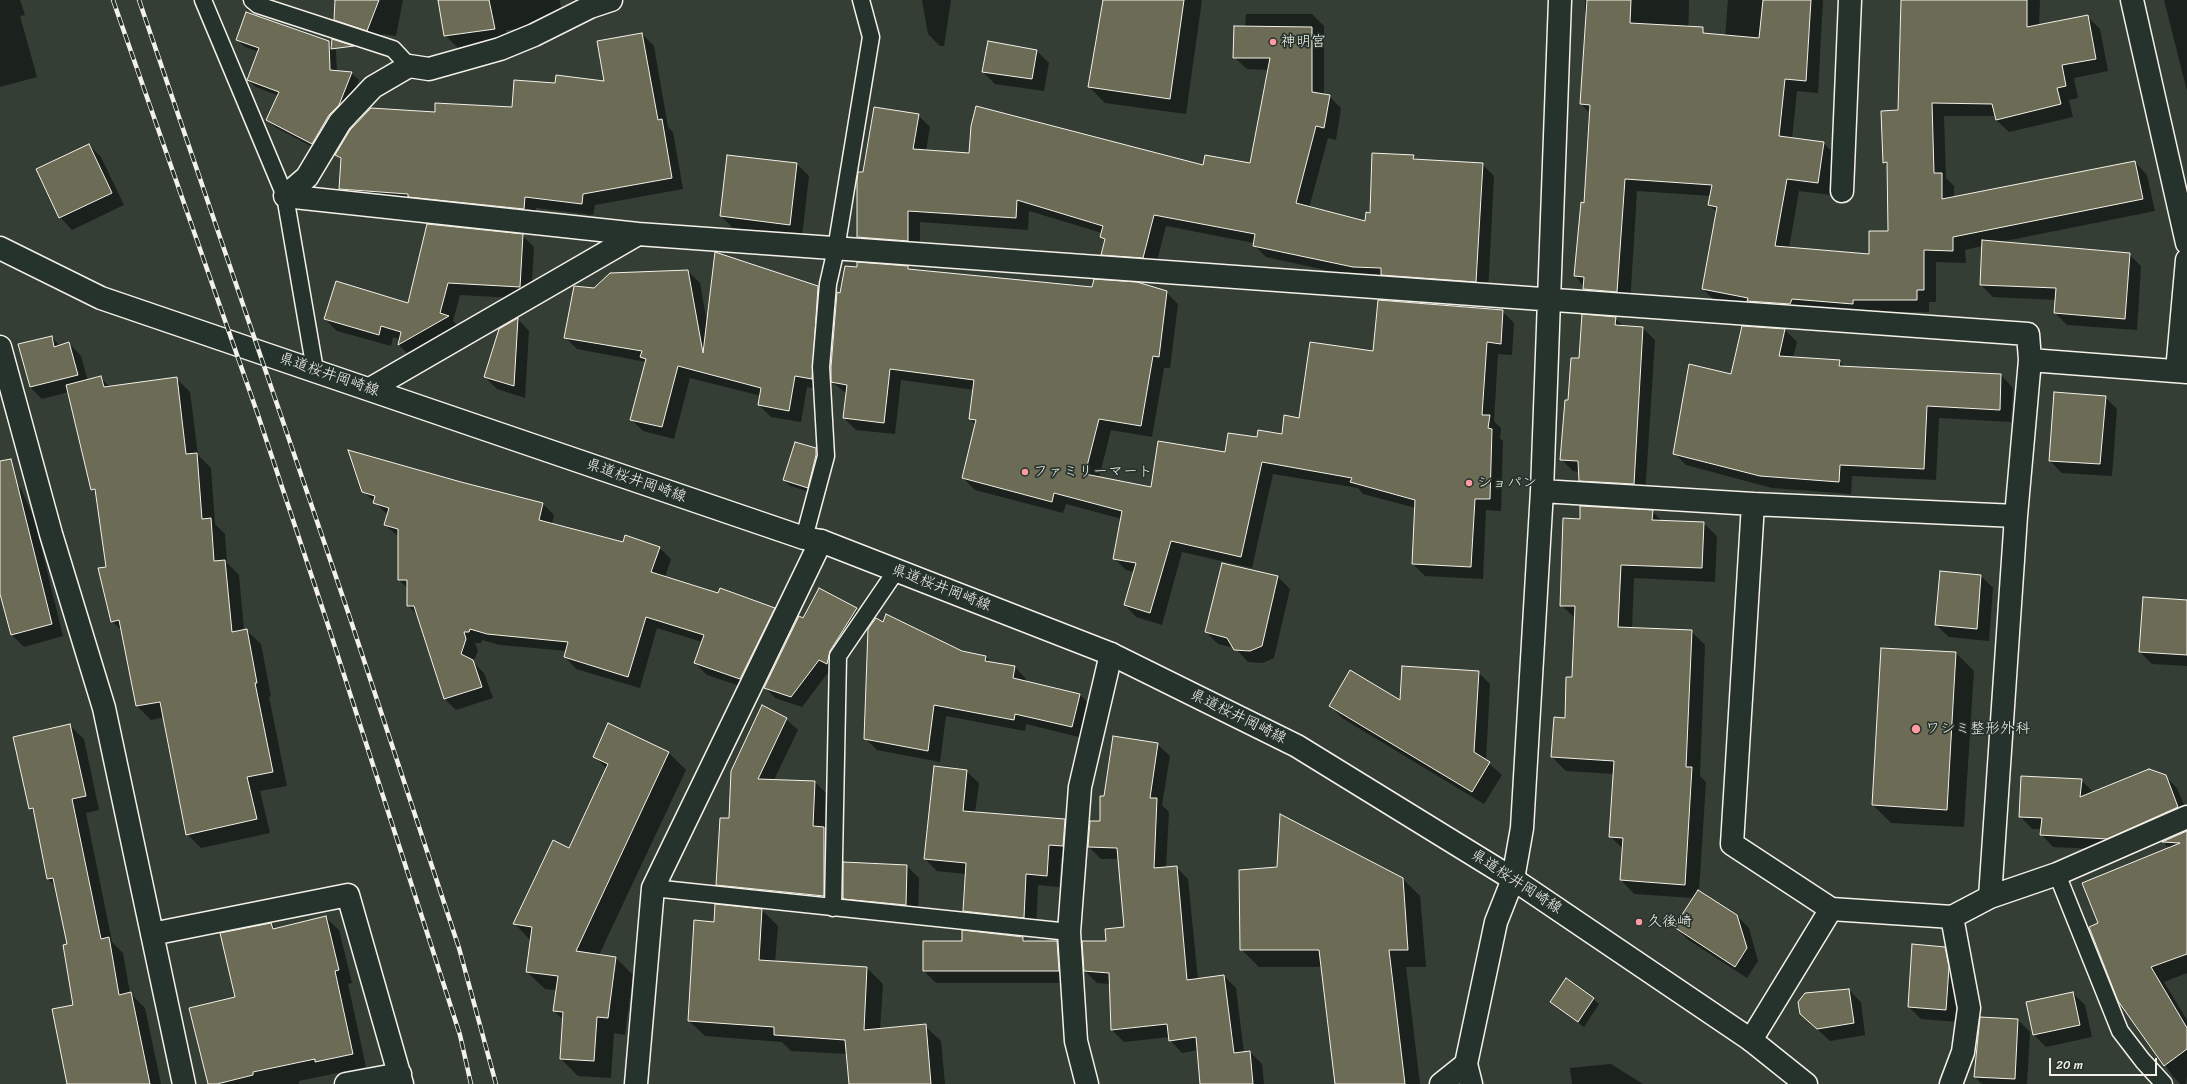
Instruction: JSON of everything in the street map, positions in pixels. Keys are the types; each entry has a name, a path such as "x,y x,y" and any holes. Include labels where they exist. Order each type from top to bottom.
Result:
{"street":[{"path":"285,196 307,177 340,122 373,87 409,66 429,68 500,49 534,35 590,7 611,0"},
{"path":"1441,1084 1468,1074 1496,922 1513,879 1522,828 1542,491 1560,0"},
{"path":"1842,191 1850,0"},
{"path":"2132,0 2187,243"},
{"path":"285,196 638,234 2028,334 2030,360 2016,516 1990,897"},
{"path":"370,389 638,234"},
{"name":"県道桜井岡崎線","path":"0,248 101,298 813,540 1111,654 1297,746 1513,879 1751,1040 1806,1084"},
{"path":"2030,360 2182,371 2187,260"},
{"path":"0,347 5,389 104,708 184,1084"},
{"path":"1542,491 1753,504 2016,516"},
{"path":"1753,504 1732,844 1831,909 1952,917 1990,897 2057,874 2187,817"},
{"path":"636,1084 653,888 813,540"},
{"path":"1087,1084 1076,1041 1069,932 1080,787 1111,654"},
{"path":"152,934 348,895 401,1079 346,1084"},
{"path":"1751,1040 1831,909"},
{"path":"1951,1084 1963,1052 1969,1008 1952,917"}],"lane":[{"path":"203,0 285,196 315,370"},
{"path":"252,0 258,5 393,49 409,66"},
{"path":"813,540 826,456 822,367 828,284 836,248 871,36 861,0"},
{"path":"833,908 838,656 896,571"},
{"path":"2057,874 2120,1031 2143,1061 2164,1084"},
{"path":"653,888 1069,932"}],"building":[{"path":"335,0 379,0 367,31 334,20"},
{"path":"438,0 489,0 495,29 444,36"},
{"path":"1103,0 1184,0 1170,99 1088,87"},
{"path":"1587,0 1631,0 1630,23 1703,27 1703,33 1759,38 1763,0 1811,0 1806,81 1785,79 1779,136 1824,142 1818,183 1787,179 1775,246 1869,254 1869,231 1888,231 1887,162 1883,163 1881,111 1898,110 1901,0 2027,0 2027,27 2088,15 2096,59 2062,65 2066,86 2057,88 2061,104 1996,120 1992,104 1932,103 1934,173 1942,173 1942,199 2135,161 2143,199 1953,237 1953,251 1924,250 1924,290 1917,290 1917,300 1853,300 1853,304 1792,299 1790,304 1747,301 1748,298 1702,289 1717,207 1708,205 1712,185 1625,179 1617,292 1583,289 1584,277 1574,276 1581,202 1584,203 1590,105 1580,104"},
{"path":"246,12 329,41 330,70 352,72 339,105 329,115 312,144 266,120 279,92 247,80 259,48 236,40"},
{"path":"1234,26 1312,27 1312,92 1330,95 1324,128 1316,126 1296,203 1365,221 1366,212 1370,213 1372,153 1414,155 1413,159 1483,163 1476,282 1381,275 1381,268 1353,267 1253,246 1255,234 1154,215 1143,258 1101,255 1105,239 1100,237 1103,226 1017,200 1016,218 908,211 908,241 857,237 858,172 863,172 874,107 919,114 913,149 969,153 971,126 976,106 1203,165 1205,155 1250,163 1270,58 1233,58"},
{"path":"642,33 658,120 662,119 672,178 583,194 582,204 525,197 524,209 408,197 408,194 339,189 341,158 335,155 350,130 371,108 435,112 435,103 512,107 514,80 555,83 556,75 604,81 597,41"},
{"path":"332,39 354,46 331,49"},
{"path":"988,41 1037,50 1032,79 982,72"},
{"path":"89,144 112,193 59,218 36,169"},
{"path":"727,155 797,163 790,225 720,216"},
{"path":"427,224 523,234 520,287 448,283 440,313 449,316 398,345 401,332 381,326 379,335 324,319 336,281 408,303"},
{"path":"1982,240 2130,253 2125,319 2054,313 2056,288 1980,285"},
{"path":"715,252 818,286 812,379 795,376 789,411 758,405 761,388 678,366 662,427 630,420 646,359 640,357 642,351 564,338 574,286 594,288 610,273 688,270 703,353"},
{"path":"857,262 908,266 908,269 1092,287 1094,279 1137,282 1167,291 1159,357 1153,356 1141,426 1099,419 1085,474 1151,487 1158,441 1225,452 1228,433 1257,437 1258,430 1282,434 1284,415 1299,418 1310,342 1373,351 1378,300 1503,310 1501,344 1487,342 1482,415 1490,415 1488,428 1492,429 1490,499 1475,499 1471,567 1412,564 1415,500 1350,482 1352,478 1262,462 1241,557 1171,541 1150,613 1124,605 1136,563 1113,559 1122,511 1054,493 1052,502 962,478 976,420 969,419 974,380 890,369 884,423 843,418 847,385 831,382 837,292 840,293 845,266 857,267"},
{"path":"1582,314 1616,317 1615,325 1643,327 1634,484 1579,481 1578,461 1560,460 1565,400 1568,400 1571,358 1579,358"},
{"path":"518,318 514,386 484,377 499,329"},
{"path":"1742,326 1785,329 1779,356 1840,360 1839,366 2001,374 2000,410 1927,406 1924,469 1840,465 1839,482 1760,476 1673,454 1689,364 1731,374"},
{"path":"52,336 54,347 69,342 78,375 30,387 18,344"},
{"path":"101,376 104,387 177,377 186,454 197,453 202,519 211,518 214,561 225,560 232,632 247,629 257,683 255,683 273,772 247,777 257,819 186,835 160,702 136,706 119,620 111,622 98,568 106,567 95,489 91,490 66,385"},
{"path":"2054,392 2106,396 2100,464 2049,461"},
{"path":"795,442 816,448 816,455 808,488 783,480"},
{"path":"348,450 461,482 543,503 539,520 623,542 625,535 660,547 651,572 718,593 720,588 775,608 740,679 694,663 704,635 646,617 628,677 564,657 568,642 487,634 470,629 469,632 464,632 466,639 461,654 473,660 482,687 444,699 414,606 407,606 407,580 398,580 398,529 384,525 389,508 373,503 375,496 362,492"},
{"path":"11,459 52,624 11,635 0,594 0,461"},
{"path":"1580,506 1653,510 1652,520 1704,522 1702,568 1621,565 1618,627 1692,630 1686,767 1692,767 1685,885 1620,880 1623,838 1609,837 1614,761 1551,757 1554,717 1565,718 1566,677 1572,677 1575,606 1560,606 1563,518 1580,519"},
{"path":"1222,563 1278,576 1262,646 1250,651 1234,650 1227,638 1205,632"},
{"path":"1940,571 1981,575 1977,629 1935,625"},
{"path":"819,588 857,608 830,651 827,664 819,660 791,697 764,688 799,616 803,618"},
{"path":"2143,597 2187,600 2187,655 2139,652"},
{"path":"886,614 962,651 986,656 985,661 1015,666 1013,678 1080,694 1072,727 1015,714 1014,720 934,705 928,751 864,739 868,629 876,618 883,622"},
{"path":"1881,648 1956,652 1947,810 1872,805"},
{"path":"1402,666 1479,671 1474,752 1490,762 1472,792 1329,706 1350,670 1400,700"},
{"path":"762,705 787,718 758,779 815,781 813,826 824,827 824,896 716,885 720,818 729,818 731,771"},
{"path":"608,723 669,752 576,951 616,957 608,1018 597,1017 594,1061 560,1059 563,1012 553,1011 558,976 526,972 532,927 513,924 553,840 569,848 608,764 593,757"},
{"path":"70,724 86,796 72,799 101,939 109,937 119,995 131,992 150,1084 67,1084 52,1009 73,1005 63,945 67,944 53,878 47,879 33,808 29,809 13,737"},
{"path":"1113,736 1158,743 1150,798 1157,798 1154,868 1177,866 1187,980 1224,975 1234,1053 1250,1051 1253,1084 1200,1084 1196,1037 1169,1041 1167,1024 1111,1030 1109,973 1084,971 1082,941 1106,941 1105,929 1124,927 1117,848 1088,847 1090,821 1100,821 1100,796 1104,796"},
{"path":"934,766 967,770 963,811 1065,819 1063,846 1049,845 1047,876 1026,874 1024,918 963,911 966,863 924,859"},
{"path":"2149,769 2166,775 2178,807 2107,839 2040,835 2042,818 2019,817 2021,776 2082,779 2080,797"},
{"path":"1280,814 1403,878 1408,950 1389,950 1405,1084 1335,1084 1319,950 1240,950 1239,870 1277,867"},
{"path":"2187,831 2187,954 2151,967 2187,1028 2187,1049 2164,1066 2118,1001 2089,927 2098,923 2082,883 2180,843 2162,842"},
{"path":"843,862 907,865 906,905 843,899"},
{"path":"1698,890 1737,915 1747,948 1735,967 1674,927"},
{"path":"715,904 762,909 759,960 867,967 864,1030 926,1024 931,1084 849,1084 845,1040 774,1035 774,1027 688,1021 694,920 714,922"},
{"path":"326,916 339,970 335,971 353,1054 315,1062 315,1059 253,1072 253,1075 217,1084 208,1084 189,1008 235,997 220,933 271,923 273,929"},
{"path":"962,930 1023,937 1023,941 1057,941 1059,971 923,971 923,941 962,941"},
{"path":"1912,944 1945,947 1949,967 1946,1010 1908,1007"},
{"path":"1566,978 1594,998 1578,1022 1550,1002"},
{"path":"1849,989 1854,1023 1817,1029 1800,1014 1798,1002 1805,993"},
{"path":"2073,992 2080,1025 2033,1035 2026,1002"},
{"path":"1980,1017 2018,1019 2015,1079 1974,1077"}],"railway":[{"path":"113,0 258,415 326,619 460,1035 471,1084"},
{"path":"139,0 349,615 459,948 496,1084"}],"place":[{"name":"神明宮","path":"1273,42"},
{"name":"ファミリーマート","path":"1025,472"},
{"name":"ショパン","path":"1469,483"},
{"name":"ワシミ整形外科","path":"1916,729"},
{"name":"久後崎","path":"1639,922"}]}
